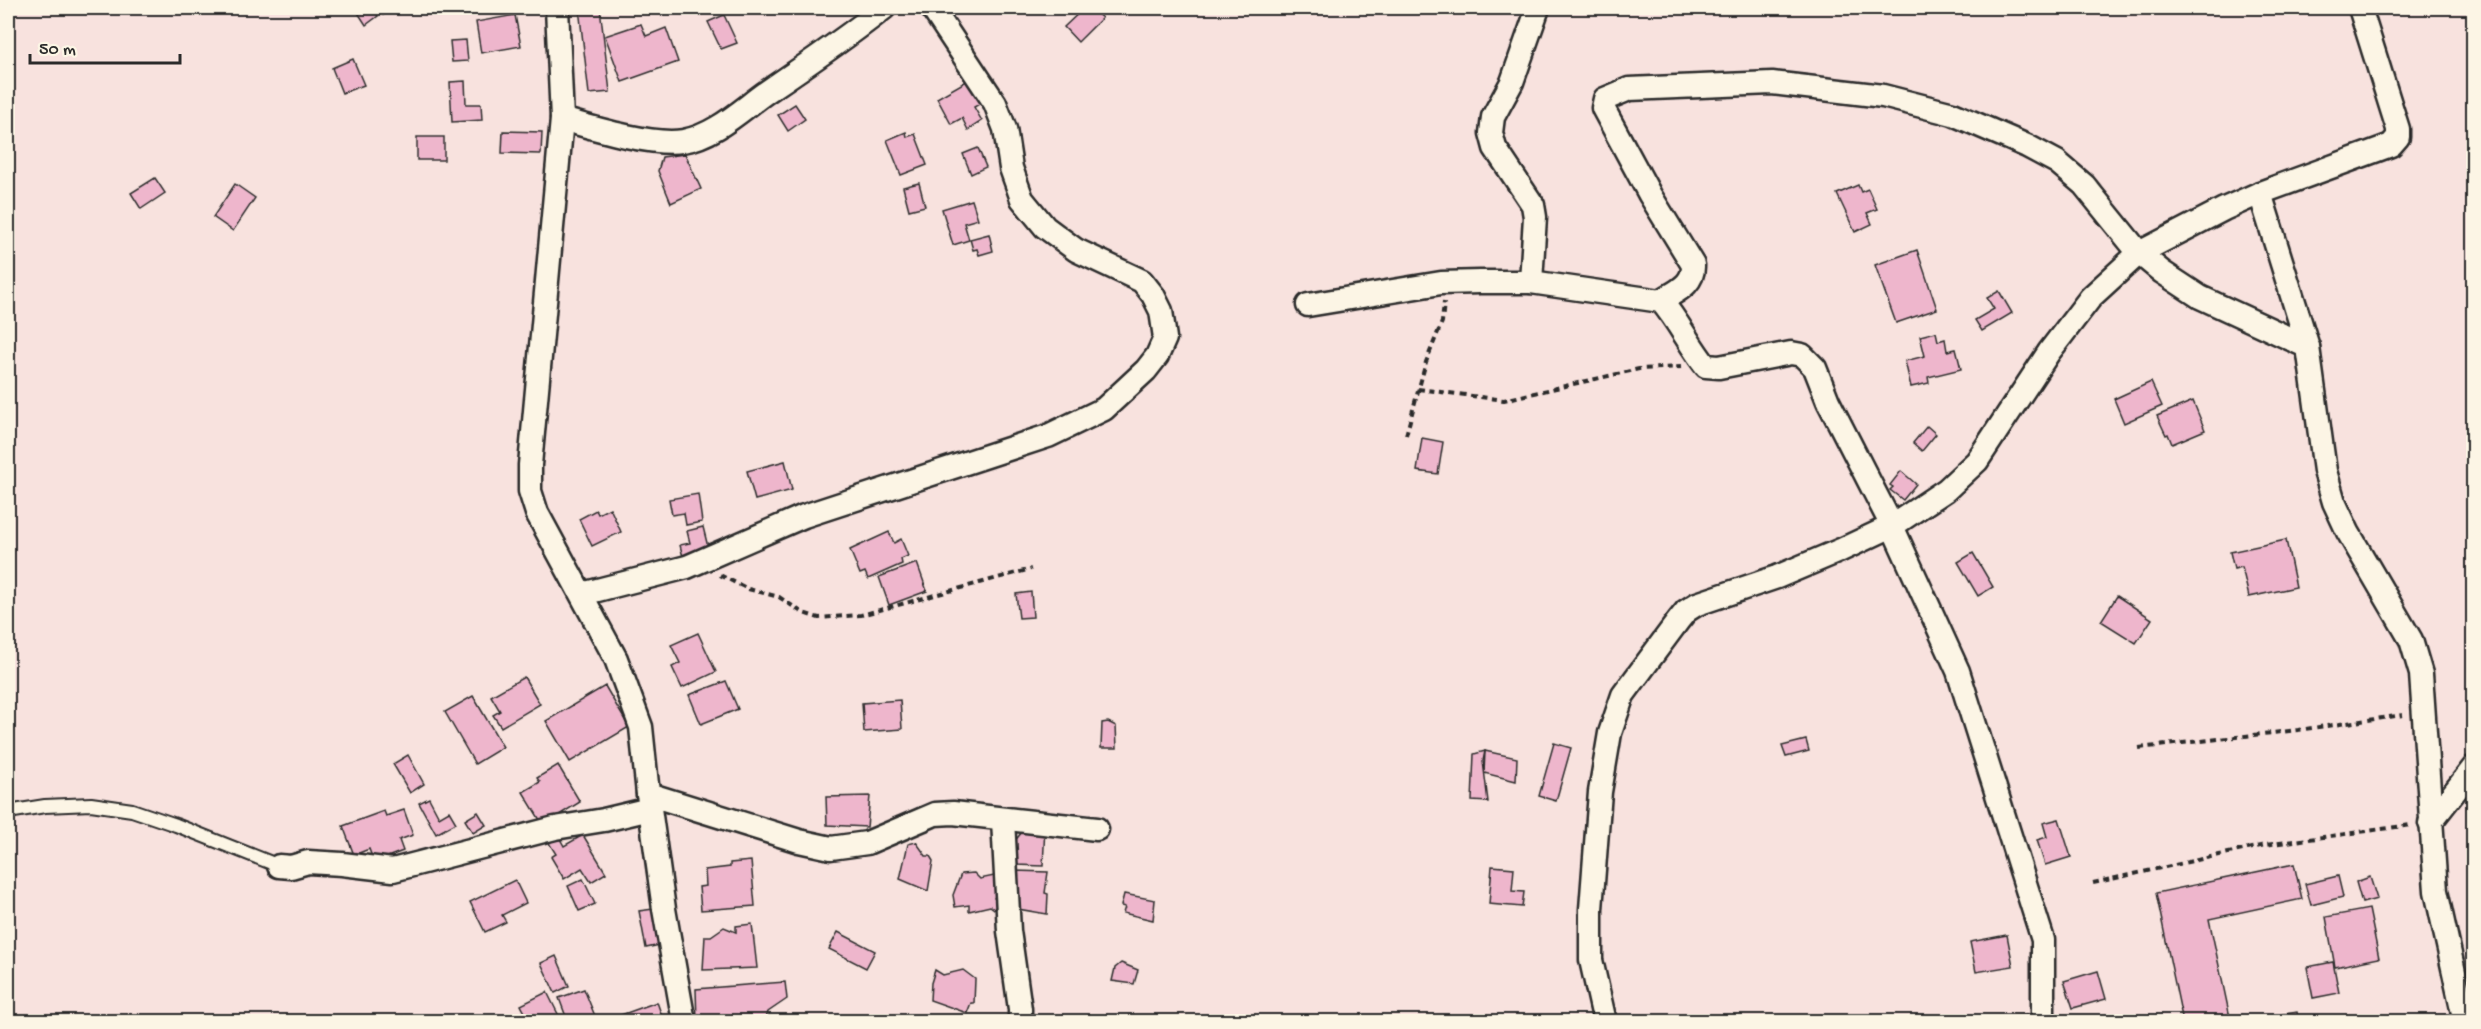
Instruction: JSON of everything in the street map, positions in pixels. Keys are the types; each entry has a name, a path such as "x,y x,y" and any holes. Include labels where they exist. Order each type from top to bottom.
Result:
{"street":[{"path":"557,8 562,119 530,465 530,491 537,513 616,659 641,727 664,909 684,1022"},
{"path":"562,119 644,138 681,141 697,138 721,126 884,8"},
{"path":"582,594 694,563 804,516 1057,431 1104,409 1146,370 1157,356 1165,338 1161,310 1153,295 1142,281 1076,250 1045,227 1022,199 1011,168 1005,129 995,103 932,8"},
{"path":"1531,282 1535,217 1533,205 1496,148 1491,134 1492,117 1512,82 1538,8"},
{"path":"1605,1022 1591,960 1591,909 1600,792 1610,733 1623,695 1678,621 1686,611 1697,604 1777,577 1892,526 1946,490 1977,461 2049,352 2091,297 2139,253 2260,193 2391,145 2398,137 2398,129 2360,8"},
{"path":"1661,301 1689,282 1693,274 1693,265 1650,195 1603,108 1605,99 1629,89 1772,83 1883,96 1953,114 2027,146 2057,162 2084,185 2139,253 2162,273 2200,297 2308,347"},
{"path":"2260,193 2308,347 2325,471 2334,502 2348,532 2411,640 2421,674 2436,891 2465,1022"},
{"path":"1308,305 1441,283 1531,282 1661,301 1677,319 1697,355 1706,366 1719,368 1791,354 1802,355 1808,360 1815,368 1828,401 1892,526 1958,670 2043,940 2043,1022"},
{"path":"2430,823 2474,768"},
{"path":"279,866 291,867 308,862 393,870 555,828 604,820 649,802 831,848 867,843 935,814 952,813 1097,830"},
{"path":"1003,820 1009,931 1020,1022"}],"lane":[{"path":"8,812 45,806 91,804 132,810 279,866"}],"path":[{"path":"1406,435 1426,362 1444,314 1441,283"},
{"path":"1418,389 1504,400 1639,369 1706,366"},
{"path":"694,563 748,589 779,597 803,613 819,618 861,615 1031,568"},
{"path":"2139,748 2298,730 2423,712"},
{"path":"2094,884 2265,845 2430,823"}],"building":[{"path":"355,8 373,8 378,16 366,25"},
{"path":"378,8 396,8 383,15"},
{"path":"500,8 536,8 501,13"},
{"path":"579,8 600,8 610,92 589,94"},
{"path":"1084,8 1091,8 1102,18 1078,42 1064,27"},
{"path":"515,15 521,46 481,53 476,22"},
{"path":"724,15 737,43 721,49 708,22"},
{"path":"641,24 646,36 666,28 678,62 622,82 605,36"},
{"path":"466,40 468,61 452,62 450,41"},
{"path":"353,59 364,85 342,93 332,68"},
{"path":"970,79 983,102 974,107 982,121 968,130 962,118 951,124 937,98"},
{"path":"465,81 466,104 481,104 482,120 452,122 450,82"},
{"path":"795,104 805,119 788,131 778,115"},
{"path":"503,131 542,132 541,154 502,153"},
{"path":"906,132 907,137 915,134 927,165 901,175 887,140"},
{"path":"417,137 444,137 444,160 417,160"},
{"path":"978,148 986,167 971,174 963,154"},
{"path":"685,154 701,189 671,203 658,171 662,157"},
{"path":"155,178 165,193 141,209 131,193"},
{"path":"919,183 925,206 909,210 903,187"},
{"path":"235,184 255,198 233,231 213,217"},
{"path":"1858,185 1861,192 1868,189 1877,209 1867,213 1872,224 1855,232 1837,194"},
{"path":"972,200 978,219 964,223 969,240 953,245 942,209"},
{"path":"989,234 993,251 979,255 977,249 973,250 970,239"},
{"path":"1917,250 1937,309 1896,323 1875,265"},
{"path":"1999,291 2012,313 1982,331 1975,320 1994,309 1987,298"},
{"path":"1936,332 1938,341 1945,339 1947,351 1956,349 1961,369 1928,377 1929,383 1911,387 1905,361 1925,356 1920,336"},
{"path":"2151,382 2162,406 2124,423 2114,399"},
{"path":"2193,401 2205,430 2172,444 2157,416"},
{"path":"1927,426 1936,434 1922,451 1913,443"},
{"path":"1422,438 1443,442 1438,474 1417,471"},
{"path":"785,461 792,490 755,500 747,471"},
{"path":"1901,471 1916,484 1903,500 1890,490 1893,487 1890,485"},
{"path":"698,494 702,522 686,525 684,513 672,515 669,499"},
{"path":"610,508 621,532 592,546 579,519 596,510 598,514"},
{"path":"703,527 709,551 683,557 680,545 690,543 687,531"},
{"path":"889,532 894,543 901,539 908,556 901,559 902,564 868,579 865,572 860,574 850,550"},
{"path":"2286,540 2296,587 2249,597 2242,567 2234,569 2230,552"},
{"path":"1973,553 1993,587 1978,596 1958,562"},
{"path":"917,563 927,591 889,605 879,577"},
{"path":"1031,592 1033,617 1019,618 1016,594"},
{"path":"2117,596 2152,619 2136,643 2101,621"},
{"path":"698,633 716,672 682,688 672,667 680,663 671,645"},
{"path":"524,677 540,704 501,727 493,715 500,711 491,696"},
{"path":"726,681 738,709 701,724 689,695"},
{"path":"605,686 629,727 570,762 546,721"},
{"path":"473,696 503,747 475,764 445,712"},
{"path":"900,700 902,729 864,732 862,703"},
{"path":"1108,722 1116,726 1117,748 1101,748 1102,723"},
{"path":"1806,740 1809,751 1786,757 1782,746"},
{"path":"1554,743 1571,748 1556,801 1539,796"},
{"path":"1485,751 1517,758 1516,781 1484,773"},
{"path":"1485,751 1483,761 1488,802 1472,801 1474,754"},
{"path":"408,755 424,784 410,793 393,764"},
{"path":"558,765 580,802 543,825 523,792 540,782 537,778"},
{"path":"870,796 867,827 827,825 826,797"},
{"path":"429,798 439,817 449,811 456,823 436,834 419,803"},
{"path":"404,810 413,835 399,840 403,851 374,862 369,849 354,855 343,826 384,811 386,816"},
{"path":"478,812 486,825 473,833 465,820"},
{"path":"2059,819 2071,857 2045,865 2037,840 2047,837 2043,823"},
{"path":"1045,827 1043,866 1017,865 1014,842 1022,832"},
{"path":"583,835 606,873 591,882 582,868 564,879 551,857 556,854 549,843 559,837 564,846"},
{"path":"916,842 926,856 930,856 933,861 928,891 900,879 908,844"},
{"path":"751,861 755,906 701,910 699,887 706,886 705,870 730,867 730,863"},
{"path":"2294,864 2302,899 2209,919 2231,1022 2183,1022 2156,893"},
{"path":"1492,866 1514,868 1512,891 1524,892 1522,907 1489,904"},
{"path":"1015,871 1048,872 1045,893 1048,894 1047,914 1018,909"},
{"path":"974,873 980,879 994,876 1001,886 1002,897 995,896 998,903 994,909 990,906 969,911 969,905 955,907 953,895 961,874"},
{"path":"2338,876 2343,897 2311,905 2305,884"},
{"path":"2370,877 2377,899 2362,903 2356,882"},
{"path":"583,879 595,904 579,911 568,886"},
{"path":"515,880 526,903 502,915 506,922 485,932 470,902"},
{"path":"1124,894 1155,900 1153,920 1123,913 1125,907 1121,906"},
{"path":"653,909 660,945 646,948 639,911"},
{"path":"2369,909 2379,958 2335,967 2326,917"},
{"path":"752,924 757,968 703,970 705,936 711,936 724,927 736,932 736,926"},
{"path":"838,932 875,951 866,968 829,949"},
{"path":"2007,935 2013,966 1976,972 1970,942"},
{"path":"556,956 569,986 555,993 541,963"},
{"path":"2333,962 2339,993 2313,998 2307,967"},
{"path":"1121,963 1138,970 1134,984 1112,981 1115,968"},
{"path":"935,970 943,975 963,970 975,979 974,1003 971,1003 967,1013 930,1000 931,983"},
{"path":"2098,971 2106,999 2073,1008 2064,981"},
{"path":"785,982 787,999 768,1012 765,1022 697,1022 696,989"},
{"path":"584,989 595,1016 581,1022 568,1022 559,998"},
{"path":"547,992 561,1020 530,1022 521,1005"},
{"path":"657,1002 664,1022 623,1022 621,1015"},
{"path":"2297,1012 2299,1022 2275,1022 2274,1016"},
{"path":"2028,1015 2029,1022 1998,1022 1997,1018"}]}
